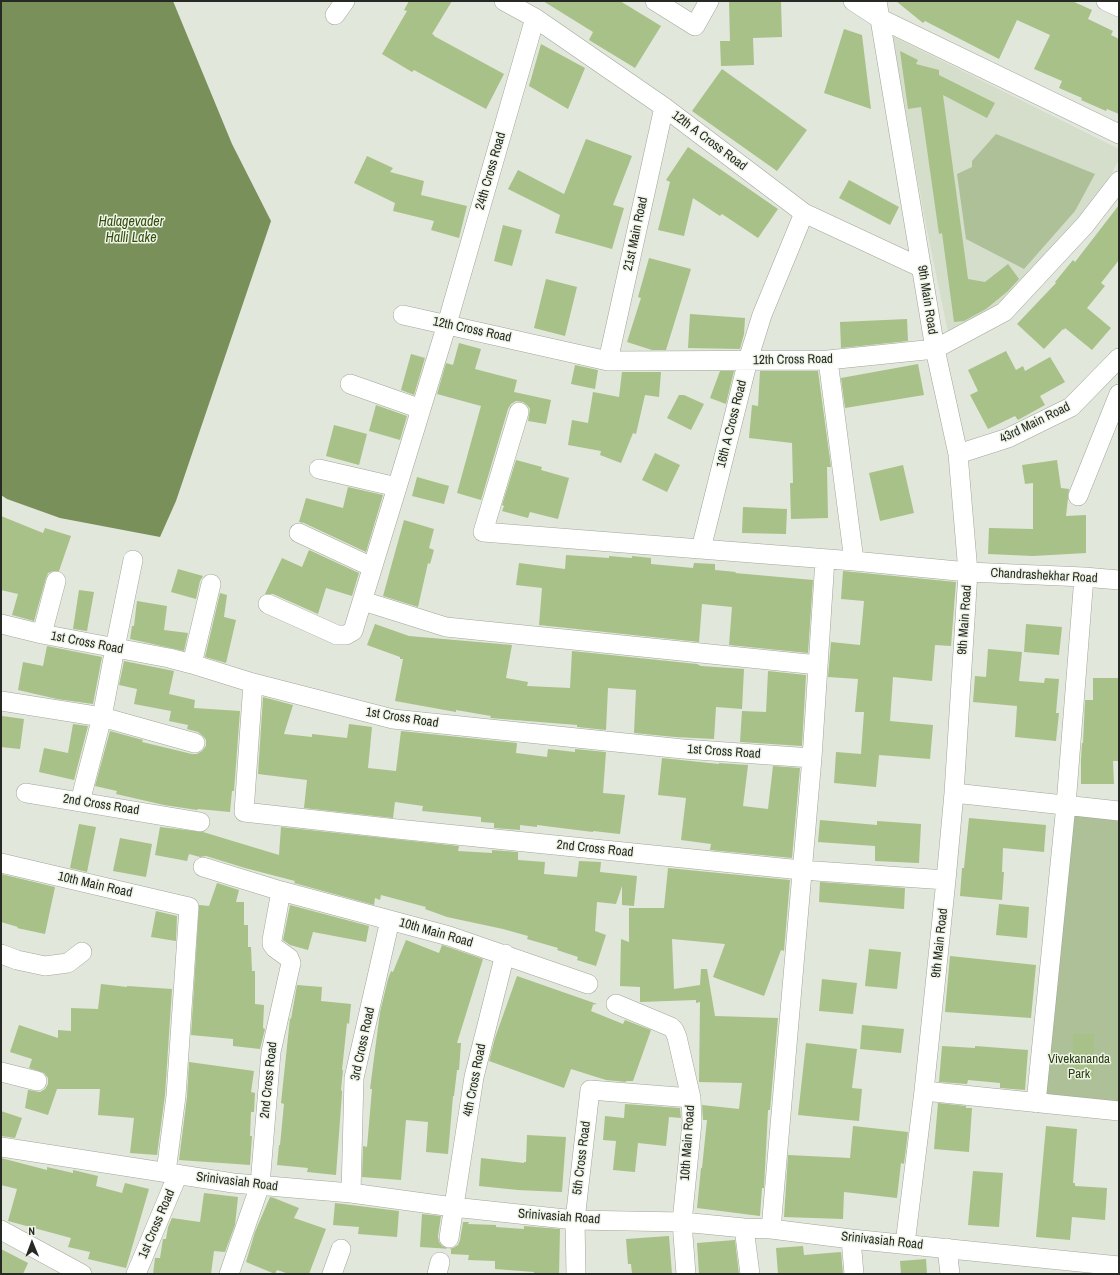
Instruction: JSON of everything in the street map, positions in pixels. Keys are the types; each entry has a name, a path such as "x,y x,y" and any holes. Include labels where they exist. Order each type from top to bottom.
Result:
{"street":[{"name":"12th A Cross Road","path":"504,1 535,18 664,107 804,213 922,268"},
{"path":"655,1 695,26 708,1"},
{"path":"853,1 878,10 1119,134"},
{"path":"1106,1 1119,7"},
{"name":"9th Main Road","path":"878,10 935,349 958,454 968,572 954,793 946,880 924,1091 905,1244"},
{"name":"24th Cross Road","path":"268,604 337,634 346,635 353,631 447,324 535,18"},
{"name":"21st Main Road","path":"608,361 664,107"},
{"name":"12th Cross Road","path":"403,315 608,361 828,360 935,349 1004,312 1085,224 1119,181"},
{"name":"16th A Cross Road","path":"701,549 748,360 762,315 804,213"},
{"name":"43rd Main Road","path":"958,454 1008,438 1071,407 1119,358"},
{"path":"828,360 854,561"},
{"path":"350,384 421,409"},
{"path":"1078,496 1119,394"},
{"name":"Chandrashekhar Road","path":"519,412 482,532 854,561 968,572 1119,580"},
{"path":"319,469 397,487"},
{"path":"299,533 372,567"},
{"path":"771,1229 812,758 825,559"},
{"path":"80,802 102,717 133,560"},
{"path":"1036,1103 1066,805 1084,577"},
{"path":"42,634 56,581"},
{"path":"192,664 211,584"},
{"path":"363,601 446,627 818,665"},
{"name":"1st Cross Road","path":"1,624 42,634 169,658 393,719 683,749 812,758"},
{"name":"2nd Cross Road","path":"253,682 244,812 802,870 946,880"},
{"path":"1,701 102,717 195,743"},
{"name":"2nd Cross Road","path":"26,793 200,822"},
{"path":"954,793 1119,811"},
{"name":"10th Main Road","path":"1,863 188,907"},
{"name":"10th Main Road","path":"203,867 281,891 449,936 505,954 588,984"},
{"name":"2nd Cross Road","path":"229,1274 260,1185 271,1052 291,963 289,958 272,944 281,891"},
{"name":"1st Cross Road","path":"136,1274 172,1173 188,907"},
{"name":"3rd Cross Road","path":"351,1193 354,1078 390,920"},
{"path":"1,954 17,960 45,966 68,963 82,952"},
{"name":"4th Cross Road","path":"449,1238 474,1077 505,954"},
{"name":"10th Main Road","path":"616,1004 671,1027 677,1037 691,1098 692,1122 682,1222 686,1274"},
{"path":"1,1072 37,1081"},
{"name":"5th Cross Road","path":"576,1274 575,1220 590,1090 691,1098"},
{"path":"924,1091 1119,1111"},
{"name":"Srinivasiah Road","path":"1,1147 233,1183 351,1193 453,1207 575,1220 682,1222 771,1229 851,1239 947,1248 1110,1268"},
{"path":"744,1228 750,1274"},
{"path":"1,1230 82,1274"},
{"path":"851,1239 854,1274"},
{"path":"947,1248 950,1274"},
{"path":"332,1274 341,1249"}],"shaded area":[{"path":"892,36 1119,149 1119,160 1098,197 1023,282 975,323 948,332 924,215"}],"green space":[{"path":"996,134 1095,174 1075,211 1024,269 966,239 957,174 972,167 972,161"},
{"name":"Vivekananda Park","path":"1065,811 1119,816 1119,1111 1036,1103"}],"water":[{"name":"Halagevader Halli Lake","path":"1,1 173,1 232,144 271,221 176,501 160,537 60,518 7,499 1,495"}],"building":[{"path":"409,1 452,1 432,34 504,74 486,109 414,70 412,72 382,54 407,11 404,10"},
{"path":"543,1 620,1 661,26 635,68 589,40 593,32"},
{"path":"729,1 781,1 782,37 753,38 754,65 721,66 720,41 730,41"},
{"path":"896,1 1072,1 1092,10 1088,19 1113,31 1111,35 1119,39 1119,114 1107,109 1106,111 1081,100 1082,98 1059,88 1062,81 1034,69 1050,35 1017,20 999,59 925,21 923,23"},
{"path":"844,29 862,35 871,109 824,93"},
{"path":"541,44 585,68 568,109 529,86"},
{"path":"900,51 918,60 916,64 939,70 939,75 995,103 987,118 943,95 968,279 985,282 1008,264 1019,279 1008,291 986,309 964,321 954,322 942,233 939,234 921,107 908,109"},
{"path":"722,69 807,130 777,171 692,111"},
{"path":"586,139 632,156 613,205 624,208 612,249 555,233 560,215 508,189 518,170 564,194"},
{"path":"688,147 778,209 758,238 722,214 720,216 693,198 684,236 658,230 670,182 666,180"},
{"path":"367,156 393,168 390,172 424,181 421,195 467,206 459,238 431,230 434,221 393,211 395,203 354,183"},
{"path":"849,180 899,207 890,225 839,198"},
{"path":"1119,205 1119,260 1101,283 1105,286 1087,308 1111,328 1092,350 1065,328 1044,349 1017,324 1056,283 1055,282 1073,260 1075,262"},
{"path":"503,225 522,230 512,266 494,261"},
{"path":"649,258 691,269 666,350 652,350 627,342 641,298 638,297"},
{"path":"546,279 577,287 565,336 534,328"},
{"path":"690,314 745,318 744,334 740,349 688,348"},
{"path":"907,319 908,341 841,348 840,322"},
{"path":"459,343 481,349 475,369 517,380 514,392 551,400 546,424 528,421 530,409 523,402 516,401 511,404 508,409 481,500 457,493 481,406 437,394 446,363 453,365"},
{"path":"1006,351 1016,370 1023,366 1025,371 1050,357 1065,382 1040,396 1045,405 1018,420 1015,416 988,429 970,395 978,391 968,370"},
{"path":"411,354 425,358 414,395 401,390"},
{"path":"918,364 924,395 845,408 841,378"},
{"path":"575,365 598,370 595,389 571,384"},
{"path":"720,371 734,371 726,404 710,398"},
{"path":"760,371 818,371 831,467 827,467 828,518 791,519 790,483 793,483 792,443 749,438 752,405 758,406"},
{"path":"622,372 661,372 659,397 645,395 636,434 633,433 621,463 600,455 601,451 568,445 572,420 588,423 593,392 619,397"},
{"path":"679,395 684,395 704,404 691,430 667,418"},
{"path":"376,405 407,416 400,440 369,431"},
{"path":"334,425 367,434 359,465 326,456"},
{"path":"655,453 680,465 667,492 642,480"},
{"path":"516,460 542,467 541,470 569,478 558,519 530,512 528,518 502,511 504,506 502,505"},
{"path":"1057,460 1061,488 1069,489 1066,516 1086,515 1086,553 1033,556 988,554 989,528 1033,529 1033,483 1025,484 1022,465"},
{"path":"903,465 914,513 880,521 869,473"},
{"path":"417,477 449,486 444,504 412,496"},
{"path":"348,487 383,495 366,552 299,522 306,498 343,508"},
{"path":"743,507 787,509 786,534 742,533"},
{"path":"1,516 43,533 45,528 71,536 59,571 48,573 34,621 12,615 18,594 1,590"},
{"path":"404,520 434,529 429,548 434,550 430,564 428,563 418,607 383,596"},
{"path":"309,550 359,573 352,596 326,588 318,614 273,594 265,594 282,558 302,567"},
{"path":"566,555 609,558 609,556 632,558 632,556 651,558 651,564 693,568 694,563 715,564 715,570 813,580 808,653 729,645 732,607 702,604 699,642 539,625 542,588 516,585 519,563 565,569"},
{"path":"178,569 203,576 200,581 196,599 171,592"},
{"path":"843,571 956,582 951,646 935,645 932,681 893,677 890,721 933,725 930,759 879,755 876,787 834,783 836,752 861,754 864,712 855,712 858,679 828,677 831,642 860,645 864,601 841,599"},
{"path":"79,590 94,592 87,631 73,629"},
{"path":"220,593 227,595 224,617 236,620 226,663 205,657"},
{"path":"137,601 167,606 164,630 188,633 184,651 130,639 132,626 134,626"},
{"path":"375,624 409,636 512,645 506,678 528,682 527,686 570,688 572,651 697,664 701,666 744,669 742,709 716,707 714,739 634,733 636,690 608,688 606,730 577,727 577,725 490,718 491,716 456,710 456,712 395,701 403,659 367,645"},
{"path":"1026,624 1062,627 1059,655 1024,652"},
{"path":"47,646 102,657 93,704 57,699 18,690 23,662 43,666"},
{"path":"988,649 1022,652 1019,681 1044,683 1045,678 1059,679 1056,713 1059,713 1056,741 1015,737 1017,706 973,702 975,676 986,677"},
{"path":"124,661 174,671 169,694 195,700 194,708 240,711 234,791 232,791 230,812 197,810 164,805 116,794 117,791 95,786 110,731 143,740 142,742 192,754 197,754 206,746 206,740 203,736 198,732 187,729 188,725 169,721 171,711 134,704 137,689 119,685"},
{"path":"768,671 806,675 802,746 740,742 742,711 766,712"},
{"path":"1093,678 1118,678 1119,761 1113,761 1114,784 1081,784 1085,700 1093,700"},
{"path":"263,697 293,705 284,734 312,737 312,734 347,738 349,724 372,727 368,768 396,771 401,731 517,743 516,753 547,757 548,749 575,752 575,749 606,752 603,793 625,795 620,834 537,825 537,827 520,825 520,830 494,828 494,823 481,822 481,817 422,811 423,806 395,802 393,818 304,808 307,780 258,774"},
{"path":"2,716 24,719 20,749 1,747"},
{"path":"73,724 88,726 74,780 39,772 44,748 68,753"},
{"path":"662,758 719,764 748,765 743,806 768,809 773,766 800,768 792,858 710,850 711,844 681,840 686,798 658,795"},
{"path":"969,818 1046,825 1044,852 1003,848 1002,872 1004,872 1002,900 960,896 962,868 964,868"},
{"path":"820,820 877,825 877,821 921,824 919,863 875,861 875,846 818,842"},
{"path":"79,824 96,827 87,872 70,868"},
{"path":"160,827 203,832 279,855 281,827 459,846 458,851 492,853 492,850 518,852 518,860 545,862 544,874 577,877 579,861 601,862 600,872 637,876 634,906 622,905 622,886 616,904 597,902 595,931 606,935 596,966 577,960 578,957 557,950 558,948 527,939 528,936 447,917 425,909 426,907 381,895 380,900 375,898 374,905 294,883 295,881 206,856 200,857 189,854 187,861 155,855"},
{"path":"120,838 152,844 146,877 113,871"},
{"path":"668,868 790,880 784,951 781,950 764,996 713,977 725,944 672,939 674,989 700,985 701,969 707,969 715,1016 778,1018 770,1110 768,1110 764,1188 762,1188 760,1216 697,1208 707,1120 703,1120 702,1105 739,1109 742,1083 699,1082 700,1002 696,1003 696,1000 640,1002 640,987 620,986 621,939 629,942 629,908 664,908"},
{"path":"1,874 55,887 45,934 17,928 18,927 1,922"},
{"path":"820,882 905,888 904,909 819,902"},
{"path":"217,883 239,890 236,902 244,902 244,925 248,925 248,947 251,947 252,971 255,971 255,1004 264,1005 263,1028 265,1029 260,1049 233,1046 233,1039 191,1035 199,905 209,906"},
{"path":"999,904 1029,907 1027,938 996,935"},
{"path":"290,905 369,926 366,942 313,932 308,950 290,945 283,940"},
{"path":"156,911 177,916 176,941 151,937"},
{"path":"406,940 439,953 442,945 483,959 457,1043 461,1043 459,1070 457,1070 453,1096 448,1154 426,1152 428,1122 406,1120 401,1180 362,1177 363,1146 367,1147 372,1089 370,1089 380,1012 388,979 391,971 393,972"},
{"path":"869,949 901,952 897,989 865,986"},
{"path":"950,956 1036,965 1031,1018 945,1012"},
{"path":"517,976 597,1004 591,1005 593,1005 591,1011 623,1024 625,1020 651,1030 633,1081 626,1082 606,1080 571,1069 564,1088 489,1061 495,1038"},
{"path":"822,979 857,983 853,1014 819,1011"},
{"path":"101,984 172,989 165,1095 157,1155 130,1153 134,1118 98,1115 100,1089 57,1089 48,1115 25,1108 28,1090 40,1092 45,1089 48,1084 48,1078 44,1073 29,1068 32,1059 10,1052 19,1025 58,1038 58,1030 71,1031 71,1008 98,1009"},
{"path":"297,985 322,987 321,1001 351,1004 349,1024 347,1023 342,1070 342,1093 336,1175 307,1172 308,1168 277,1165 284,1104 281,1103 290,1018 291,1019"},
{"path":"862,1025 904,1029 901,1053 860,1049"},
{"path":"1073,1034 1094,1034 1094,1079 1073,1079"},
{"path":"806,1043 857,1049 852,1088 862,1089 859,1121 798,1115"},
{"path":"942,1046 975,1048 975,1046 1028,1050 1025,1090 1000,1088 1000,1083 968,1080 967,1084 939,1082"},
{"path":"189,1062 254,1071 251,1092 255,1093 254,1112 251,1112 250,1136 252,1136 250,1165 179,1160 187,1097"},
{"path":"938,1103 972,1108 969,1152 934,1149"},
{"path":"625,1104 680,1108 681,1118 669,1117 666,1146 638,1143 635,1172 613,1170 616,1141 603,1140 605,1116 624,1118"},
{"path":"1,1111 22,1118 15,1138 1,1136"},
{"path":"853,1126 908,1132 904,1164 901,1163 897,1198 844,1192 843,1219 784,1217 788,1155 850,1158"},
{"path":"1046,1126 1077,1129 1073,1183 1075,1183 1075,1186 1107,1188 1105,1220 1072,1217 1070,1240 1036,1237"},
{"path":"527,1135 566,1137 562,1192 479,1186 481,1158 526,1162"},
{"path":"1,1158 47,1170 47,1167 73,1173 73,1170 98,1176 96,1186 122,1193 125,1183 149,1189 126,1268 88,1259 90,1252 68,1247 71,1238 8,1221 17,1189 1,1185"},
{"path":"973,1171 1003,1173 999,1227 968,1225"},
{"path":"204,1193 238,1197 235,1225 225,1252 214,1251 211,1274 153,1274 155,1258 160,1258 163,1239 166,1239 168,1227 172,1218 200,1222"},
{"path":"270,1197 299,1208 294,1218 326,1229 309,1274 289,1274 277,1270 275,1274 246,1262 255,1232"},
{"path":"335,1203 399,1211 397,1237 358,1234 359,1227 333,1225"},
{"path":"422,1214 441,1216 438,1236 439,1242 442,1246 448,1249 420,1247"},
{"path":"463,1222 469,1222 468,1224 496,1225 496,1227 524,1229 524,1226 560,1229 559,1274 534,1274 534,1272 495,1269 495,1261 468,1260 469,1255 451,1254 451,1249 449,1249 458,1245"},
{"path":"669,1236 672,1274 632,1274 631,1264 628,1264 626,1239"},
{"path":"735,1240 739,1274 699,1274 697,1243"},
{"path":"803,1246 804,1255 841,1252 843,1274 778,1274 776,1248"},
{"path":"1,1249 28,1263 23,1274 1,1274"},
{"path":"926,1259 927,1274 901,1274 900,1261"}]}
